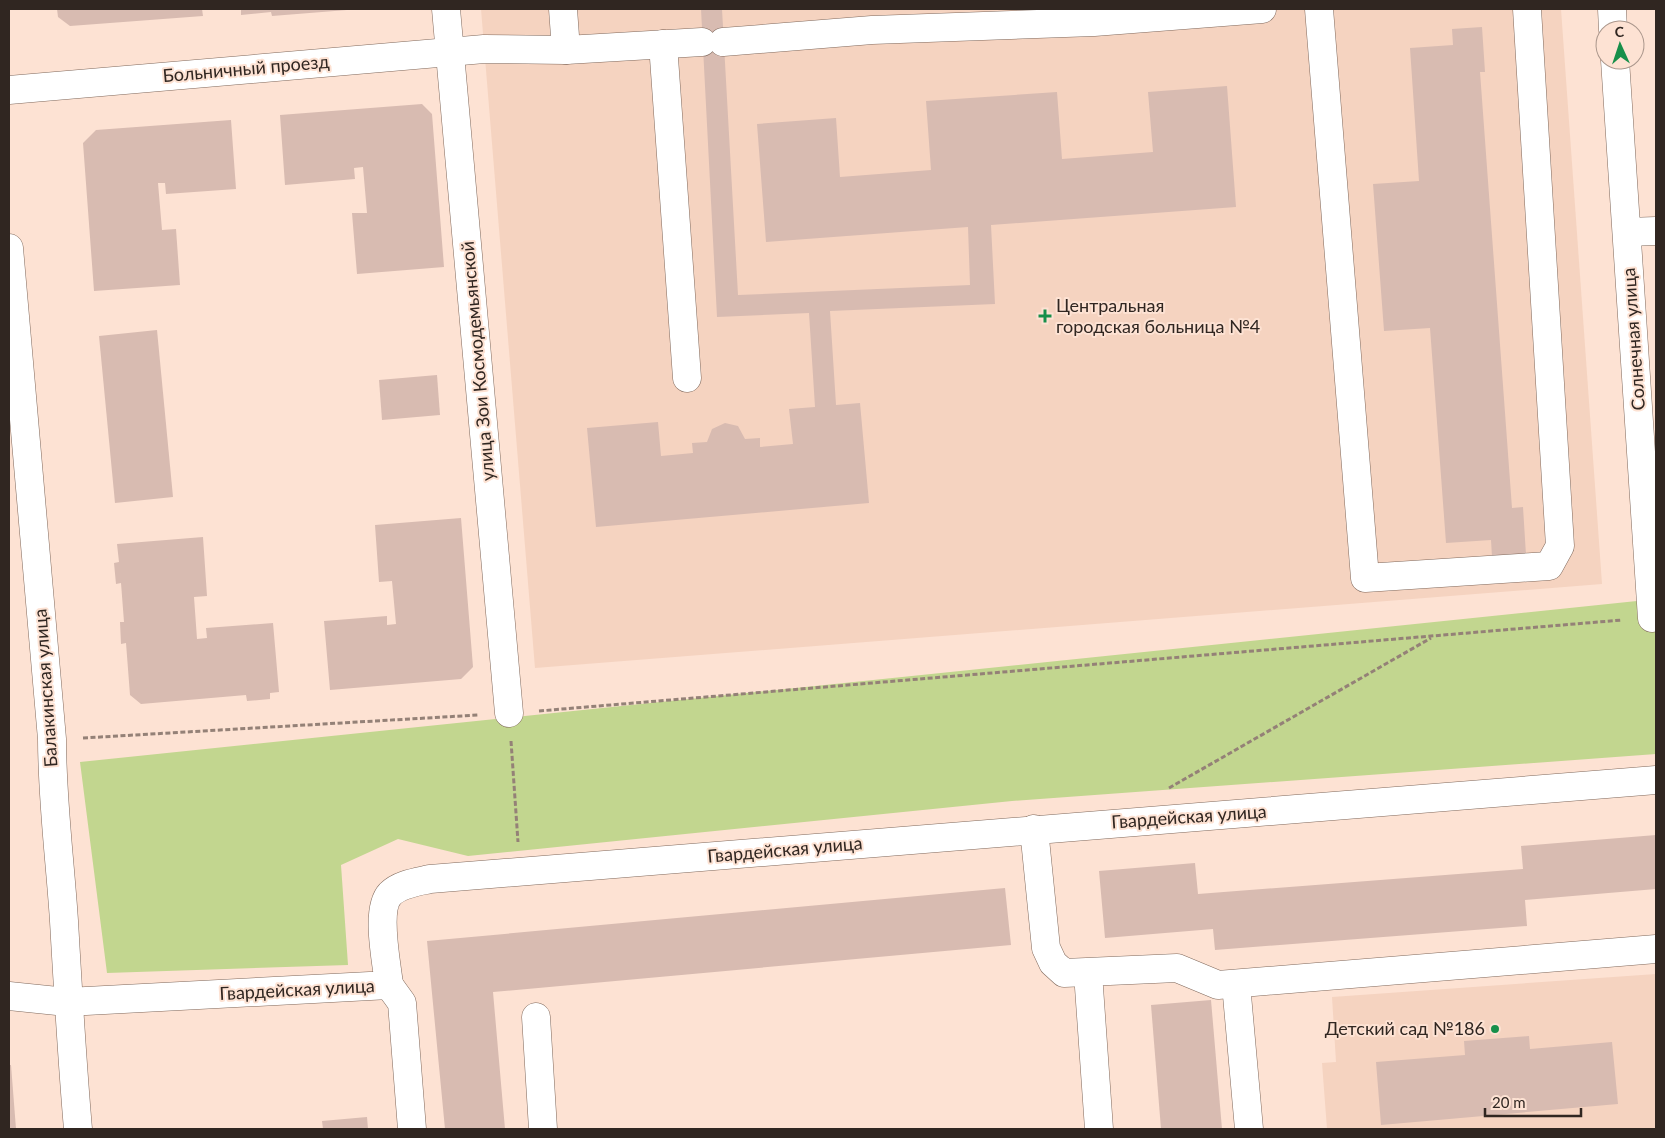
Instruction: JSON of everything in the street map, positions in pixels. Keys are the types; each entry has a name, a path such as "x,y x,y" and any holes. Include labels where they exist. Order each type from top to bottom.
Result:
{"street":[{"name":"улица Зои Космодемьянской","path":"446,9 509,713"},
{"path":"563,9 566,50"},
{"name":"Больничный проезд","path":"9,90 484,49 566,50 713,42 871,19 1093,16 1262,9"},
{"path":"1319,9 1365,578 1549,566 1560,546 1526,9"},
{"path":"664,44 687,378"},
{"name":"Солнечная улица","path":"1616,70 1652,618"},
{"path":"1627,232 1656,231"},
{"name":"Балакинская улица","path":"9,248 52,740 52,775 64,921 67,1002 78,1129"},
{"name":"Гвардейская улица","path":"9,996 67,1002 389,986 382,912 390,894 405,885 430,879 1656,780"},
{"path":"1034,830 1046,948 1052,963 1064,973 1088,974 1177,968 1218,986 1656,949"},
{"path":"1088,974 1099,1129"},
{"path":"1236,984 1249,1129"},
{"path":"389,986 402,1002 412,1129"},
{"path":"536,1017 543,1129"}],"path":[{"path":"52,740 509,713 1652,618"},
{"path":"1168,788 1433,636"},
{"path":"509,713 520,872"}],"shaded area":[{"name":"Центральная городская больница №4","path":"481,9 1561,9 1602,584 535,668"},
{"name":"Детский сад №186","path":"1656,974 1656,1129 1327,1129 1322,1063 1336,1062 1332,997"}],"green space":[{"path":"1656,599 1656,754 1012,801 468,856 398,839 341,865 348,965 107,973 80,762"}],"building":[{"path":"57,9 202,9 203,16 70,26 58,17"},
{"path":"241,9 347,10 272,16 271,12 241,15"},
{"path":"701,9 722,9 738,295 970,285 968,227 766,242 757,124 836,118 840,177 931,170 926,101 1057,92 1062,159 1153,152 1148,92 1227,86 1236,207 991,225 995,304 830,311 836,405 860,403 869,503 596,527 587,428 658,422 661,456 693,453 692,443 707,442 712,429 725,423 738,426 745,439 760,438 760,447 793,444 789,409 815,407 809,313 717,317"},
{"path":"1482,27 1485,72 1480,72 1512,508 1523,507 1526,555 1492,557 1491,540 1446,543 1430,328 1384,331 1373,184 1419,181 1410,48 1453,45 1452,29"},
{"path":"422,104 432,114 444,267 357,274 352,213 367,213 363,167 354,168 355,179 285,185 280,115"},
{"path":"231,120 236,189 166,194 165,183 158,183 162,230 176,229 180,285 94,291 83,143 96,130"},
{"path":"157,330 173,497 115,503 99,336"},
{"path":"437,375 440,415 382,420 379,380"},
{"path":"461,518 473,667 461,679 330,690 324,621 387,616 387,625 396,624 392,581 379,582 375,525"},
{"path":"203,537 207,596 194,597 197,639 207,638 206,628 273,623 279,692 270,693 270,699 247,701 246,695 141,704 130,695 126,643 121,644 120,622 124,622 121,583 116,584 114,563 119,562 117,544"},
{"path":"1656,835 1656,889 1525,900 1527,926 1215,950 1213,929 1105,938 1099,871 1195,863 1198,894 1523,869 1521,846"},
{"path":"1005,888 1011,945 493,992 505,1129 445,1129 427,941"},
{"path":"1211,1000 1222,1129 1161,1129 1151,1005"},
{"path":"1529,1036 1530,1049 1612,1042 1618,1104 1381,1125 1376,1062 1465,1055 1464,1041"},
{"path":"9,1065 11,1065 16,1129 9,1129"},
{"path":"367,1117 368,1129 323,1129 322,1121"}],"place":[{"name":"Центральная городская больница №4","path":"1045,316"},
{"name":"Детский сад №186","path":"1495,1029"}]}
